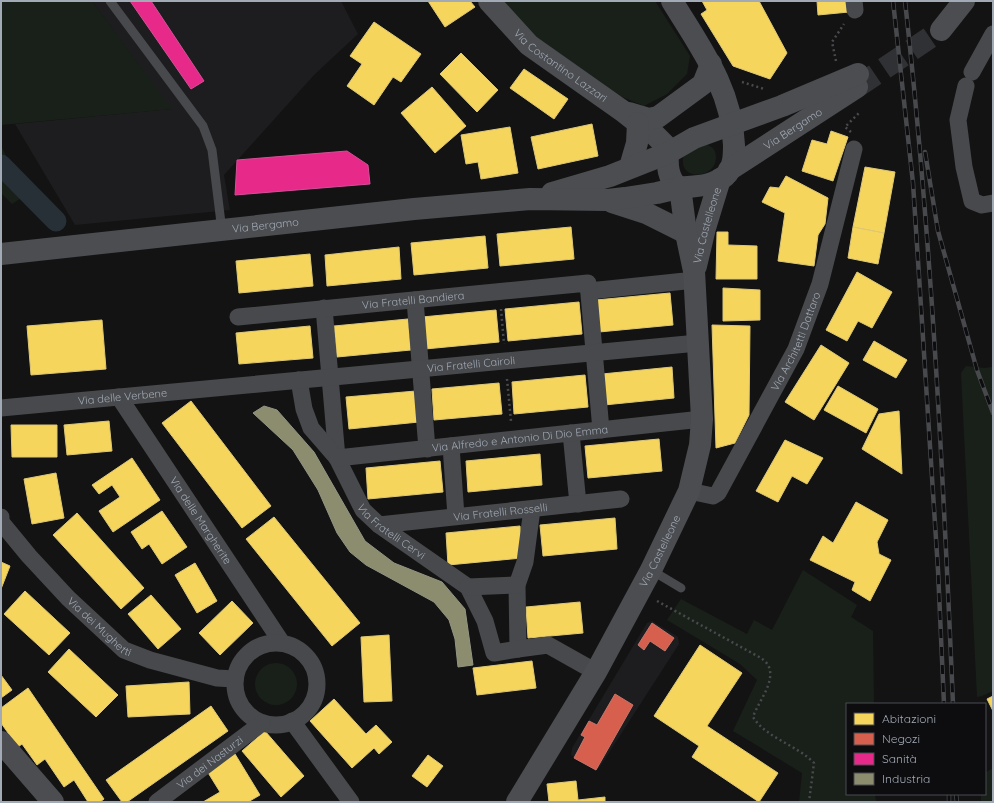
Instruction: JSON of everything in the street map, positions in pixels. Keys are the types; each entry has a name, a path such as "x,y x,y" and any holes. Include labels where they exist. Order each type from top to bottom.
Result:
{"main road":[{"name":"Via Costantino Lazzari","path":"489,1 529,45 649,129 669,152"},
{"name":"Via Castelleone","path":"672,1 711,64 733,124 734,155 704,228 694,275"},
{"path":"941,30 964,1"},
{"path":"630,167 637,143 631,117 648,119 658,117 703,84 711,64"},
{"name":"Via Bergamo","path":"707,134 733,124 858,89"},
{"name":"Via Bergamo","path":"727,172 858,89"},
{"path":"707,134 728,158 727,172 701,186 679,187 673,182 668,171 669,152 686,141 707,134"},
{"name":"Via Bergamo","path":"530,199 610,176 669,152"},
{"name":"Via Bergamo","path":"8,250 222,231 414,209 530,199 608,200 657,193 679,187"},
{"name":"Via Castelleone","path":"517,802 596,672 651,570 689,491 700,444 702,419 694,275 679,187"},
{"name":"Via Bergamo","path":"608,200 646,213 686,233"},
{"path":"1,742 54,802"}],"street":[{"path":"993,34 969,79 958,120 964,167 972,201 982,205 993,203"},
{"name":"Via Architetti Dattaro","path":"689,491 713,496 718,493 796,349 820,284 853,142"},
{"name":"Via Fratelli Bandiera","path":"238,317 415,300 588,287 694,275"},
{"path":"588,287 601,430"},
{"path":"415,300 427,449"},
{"name":"Via Fratelli Cervi","path":"324,308 337,458"},
{"name":"Via Fratelli Cairoli","path":"245,385 698,343"},
{"name":"Via Fratelli Cervi","path":"299,380 304,409 311,428 337,458 364,510 379,525 468,587 485,621 494,653 548,645 596,672"},
{"name":"Via delle Verbene","path":"1,408 245,385"},
{"name":"Via delle Margherite","path":"119,397 282,643"},
{"name":"Via Alfredo e Antonio Di Dio Emma","path":"337,458 702,419"},
{"path":"571,434 578,504"},
{"path":"451,446 456,516"},
{"name":"Via Fratelli Rosselli","path":"379,525 621,499"},
{"path":"518,649 517,585 526,562 532,509"},
{"name":"Via dei Mughetti","path":"1,517 1,522 29,556 63,593 124,650 150,660 217,678 235,679"},
{"path":"468,587 517,585"},
{"path":"268,643 282,643 290,644 306,654 316,670 318,684 311,706 298,719 281,725 262,723 247,713 237,697 235,679 241,661 254,648 268,643"},
{"path":"292,721 351,802"},
{"name":"Via dei Nasturzi","path":"157,802 262,723"}],"lane":[{"path":"110,1 203,126 212,150 222,231"},
{"path":"651,570 681,588"}],"path":[{"path":"832,42 837,62"},
{"path":"739,81 750,86 770,91"},
{"path":"853,142 845,127 860,111 858,89"}],"shaded area":[{"path":"1,1 92,1 172,109 1,125"},
{"path":"92,1 341,1 358,34 314,75 224,175 230,210 75,225 15,124 171,109"},
{"path":"504,1 655,1 690,56 687,74 667,94 644,106 596,86 522,27"},
{"path":"704,144 714,150 716,158 714,166 703,174 689,173 683,162 685,152"},
{"path":"1,145 24,196 12,204 1,193"},
{"path":"966,366 984,368 993,367 993,691 977,697 961,373"},
{"path":"803,570 857,605 851,617 873,631 874,703 846,703 846,795 875,795 876,801 799,802 802,773 733,731 757,680 740,664 667,620 681,599 747,634 754,620 772,630"},
{"path":"652,621 678,637 679,644 599,768 593,769 571,755 572,748 647,623"},
{"path":"272,663 280,663 288,666 294,672 297,684 294,696 288,702 280,705 272,705 264,702 258,696 255,688 255,680 258,672 264,666"},
{"path":"993,768 993,802 981,802 981,795 986,795 986,772"}],"building: Abitazioni":[{"path":"428,1 470,1 475,7 445,27"},
{"path":"702,1 759,1 787,53 770,79 733,66 701,14 707,10"},
{"path":"817,1 848,1 849,12 818,15"},
{"path":"374,22 421,54 401,82 393,77 374,105 347,86 362,64 350,56"},
{"path":"461,53 498,90 477,112 440,74"},
{"path":"524,69 568,99 554,119 510,88"},
{"path":"432,87 466,126 435,153 401,113"},
{"path":"592,124 598,156 538,169 531,137"},
{"path":"510,127 518,173 481,179 478,162 466,164 461,135"},
{"path":"831,131 848,137 833,181 802,171 812,140 827,144"},
{"path":"865,167 895,172 884,233 853,227"},
{"path":"786,176 828,198 825,224 818,235 814,266 778,261 785,213 762,202 770,187 779,188"},
{"path":"571,227 574,259 500,266 497,234"},
{"path":"853,227 884,233 878,264 848,258"},
{"path":"717,232 728,232 728,245 757,246 757,279 716,279"},
{"path":"485,236 488,268 414,275 411,243"},
{"path":"399,247 401,279 327,286 325,255"},
{"path":"310,254 313,286 239,293 236,261"},
{"path":"857,272 892,292 872,328 858,321 847,341 826,330"},
{"path":"723,288 760,290 760,320 723,321"},
{"path":"670,293 673,325 599,332 596,300"},
{"path":"579,302 582,334 508,341 505,309"},
{"path":"496,310 499,342 425,349 422,317"},
{"path":"408,319 411,350 337,357 334,326"},
{"path":"102,320 106,369 31,375 27,326"},
{"path":"712,325 750,326 749,415 735,443 716,448"},
{"path":"310,326 313,358 239,364 236,333"},
{"path":"874,341 907,360 896,378 863,360"},
{"path":"821,345 849,363 814,420 785,402"},
{"path":"672,367 674,398 604,405 602,374"},
{"path":"585,375 588,407 514,414 512,382"},
{"path":"499,383 502,414 434,420 432,389"},
{"path":"838,386 878,409 866,433 824,410"},
{"path":"416,391 419,422 349,429 346,397"},
{"path":"191,401 271,506 242,528 162,423"},
{"path":"899,411 902,474 862,449 879,414"},
{"path":"109,421 112,451 67,455 64,425"},
{"path":"11,425 57,425 57,457 12,457"},
{"path":"659,439 662,471 588,478 585,446"},
{"path":"785,440 823,458 807,484 792,476 778,502 756,491"},
{"path":"540,454 542,485 468,492 466,461"},
{"path":"132,458 160,500 113,532 99,511 120,497 112,485 99,494 92,485"},
{"path":"440,461 443,492 368,499 366,468"},
{"path":"56,473 64,518 32,524 24,479"},
{"path":"856,502 888,520 877,542 879,554 891,560 870,601 852,590 855,582 810,560 823,536 833,543"},
{"path":"162,511 187,547 162,564 149,544 142,549 131,532"},
{"path":"77,513 144,588 121,609 53,535"},
{"path":"274,517 360,623 332,646 246,539"},
{"path":"615,518 617,549 543,556 540,525"},
{"path":"520,526 522,558 448,565 446,533"},
{"path":"1,562 10,566 1,589"},
{"path":"195,563 217,601 197,613 175,575"},
{"path":"25,591 70,633 49,655 4,614"},
{"path":"151,595 181,629 158,649 128,614"},
{"path":"232,601 253,623 220,655 199,633"},
{"path":"580,602 583,633 528,638 526,607"},
{"path":"389,635 392,701 364,702 361,637"},
{"path":"700,645 742,673 707,726 778,773 759,802 692,757 699,746 654,716"},
{"path":"69,649 118,695 96,717 48,672"},
{"path":"532,661 536,688 477,695 473,668"},
{"path":"1,675 12,690 1,698"},
{"path":"189,682 190,714 128,717 126,686"},
{"path":"28,688 104,799 100,802 88,802 74,780 64,787 45,759 37,765 22,744 18,747 1,723 1,708"},
{"path":"993,696 993,711 987,699"},
{"path":"334,699 366,734 376,725 392,742 379,754 374,748 352,768 310,721"},
{"path":"211,706 228,731 127,802 122,802 106,780"},
{"path":"265,731 304,776 281,797 242,751"},
{"path":"235,754 260,795 248,802 203,802 220,792 207,771"},
{"path":"428,755 443,766 427,787 412,776"},
{"path":"576,781 578,800 605,797 605,802 549,802 547,784"}],"building: Negozi":[{"path":"652,623 674,638 665,651 650,641 644,650 638,645"},
{"path":"615,694 633,705 596,770 574,758 585,737 581,735 589,721 597,725"}],"building: Sanità":[{"path":"130,1 151,1 204,81 191,89"},
{"path":"347,151 368,165 370,184 235,195 237,160"}],"building: Industria":[{"path":"264,406 277,410 314,452 365,541 394,563 442,582 465,609 473,665 458,667 455,639 449,620 434,602 366,565 350,552 337,533 318,490 293,450 253,413"}],"waterway":[{"path":"1,165 56,221"}],"tunnel":[{"path":"857,87 941,30"}],"railway":[{"path":"893,1 913,183 938,570 944,703"},
{"path":"905,1 929,264 945,528 953,703"},
{"path":"925,152 938,231 977,370 993,413"},
{"path":"949,795 949,802"},
{"path":"956,795 957,802"}]}
